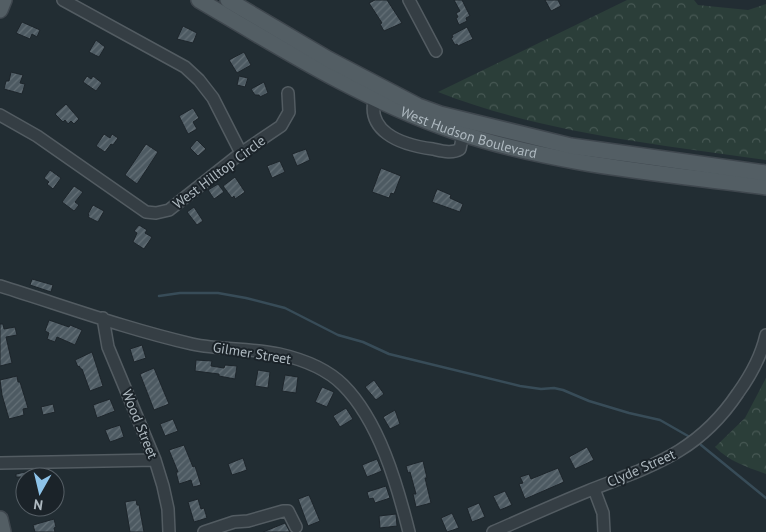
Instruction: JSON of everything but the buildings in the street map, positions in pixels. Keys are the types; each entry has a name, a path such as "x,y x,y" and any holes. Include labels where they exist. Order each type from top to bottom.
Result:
{"main road":[{"path":"0,10 4,0"},
{"name":"West Hudson Boulevard","path":"199,0 331,78 440,114 571,146 766,173"},
{"name":"West Hudson Boulevard","path":"228,0 328,59 408,114 463,134 504,146 576,161 766,187"},
{"path":"0,519 3,532"}],"street":[{"path":"63,0 185,68 213,98 241,153"},
{"path":"409,0 436,52"},
{"path":"376,92 372,110 375,119 384,131 398,142 422,148 453,152 460,149 463,134"},
{"name":"West Hilltop Circle","path":"0,115 37,136 146,212 156,213 169,210 241,153 281,126 289,112 288,93"},
{"name":"Gilmer Street","path":"0,286 194,344 280,354 307,363 332,376 343,385 360,407 382,445 409,532"},
{"name":"Wood Street","path":"103,318 108,348 155,460 166,502 169,532"},
{"name":"Clyde Street","path":"493,532 665,460 700,436 730,406 764,352 766,335"},
{"path":"0,463 155,460"},
{"path":"594,489 603,513 604,532"},
{"path":"204,532 234,522 248,521 283,511 288,511 296,527"}],"green space":[{"path":"627,0 694,0 698,5 748,10 766,4 766,160 641,142 559,127 518,118 438,92"},
{"path":"766,378 766,474 733,460 715,447 745,418"}],"waterway":[{"path":"159,296 180,293 218,293 285,308 338,335 363,342 389,354 520,386 563,390 589,401 660,420 688,436"},
{"path":"701,445 766,498"}]}
